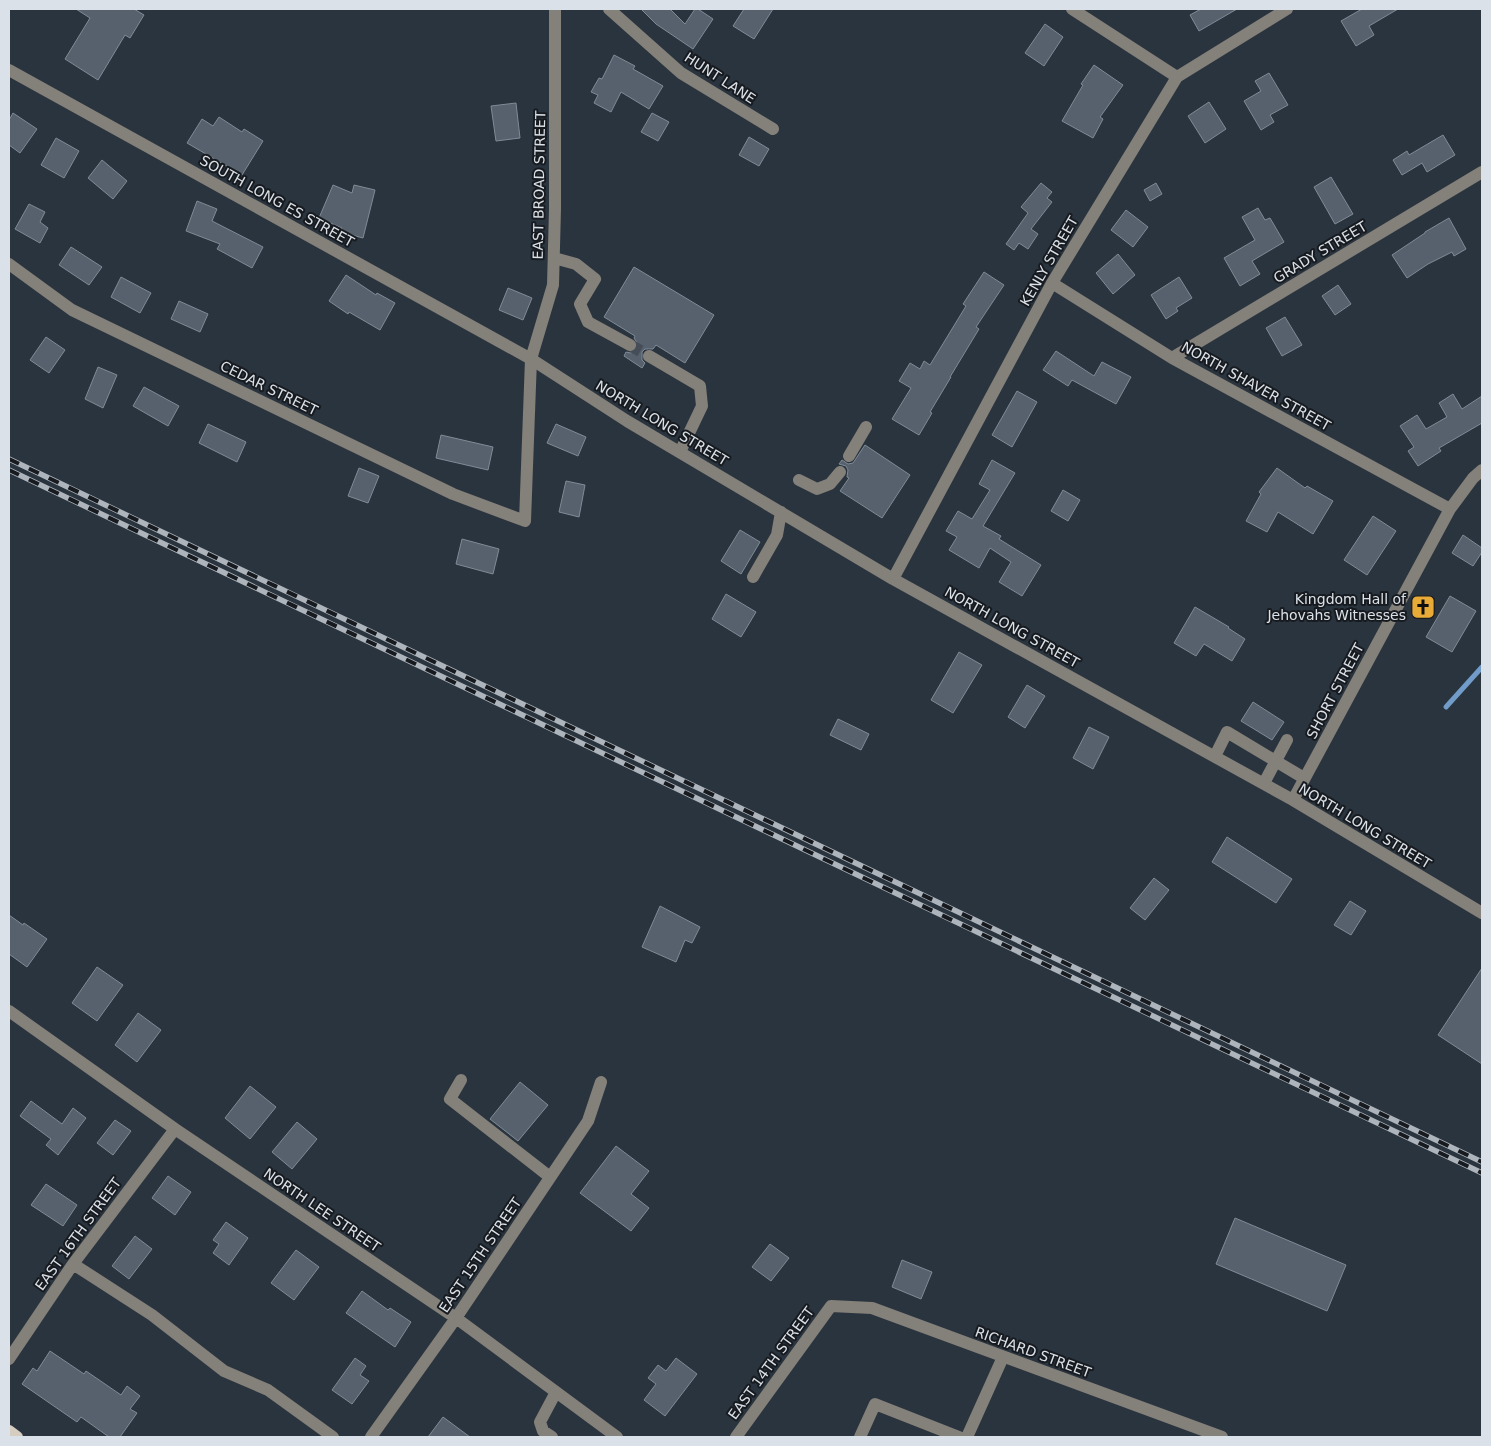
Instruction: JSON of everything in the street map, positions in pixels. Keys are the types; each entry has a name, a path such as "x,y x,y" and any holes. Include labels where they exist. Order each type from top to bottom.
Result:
{"main road":[{"path":"9,1431 17,1437"}],"street":[{"name":"EAST BROAD STREET","path":"525,521 531,359 553,285 555,9"},
{"name":"HUNT LANE","path":"609,9 681,73 773,129"},
{"path":"1072,9 1177,78"},
{"name":"KENLY STREET","path":"894,579 1052,283 1177,78 1287,9"},
{"name":"SOUTH LONG ES STREET","path":"9,70 531,359"},
{"name":"GRADY STREET","path":"1172,358 1482,172"},
{"path":"554,258 576,264 595,279 580,304 588,322 630,345"},
{"name":"CEDAR STREET","path":"9,264 72,310 453,494 525,521"},
{"name":"NORTH SHAVER STREET","path":"1052,283 1172,358 1450,509"},
{"path":"649,356 700,386 702,406 680,452"},
{"name":"NORTH LONG STREET","path":"531,359 627,421 894,579 1264,783 1482,913"},
{"path":"849,456 866,427"},
{"name":"SHORT STREET","path":"1292,800 1450,509 1473,478 1482,470"},
{"path":"800,480 817,489 830,484 840,472"},
{"path":"753,577 777,535 781,512"},
{"path":"1215,756 1227,732 1304,778"},
{"path":"1264,783 1287,740"},
{"name":"NORTH LEE STREET","path":"9,1011 174,1129 456,1318 617,1437"},
{"path":"461,1080 450,1099 550,1176"},
{"name":"EAST 15TH STREET","path":"372,1437 456,1318 588,1120 601,1082"},
{"name":"EAST 16TH STREET","path":"9,1359 73,1264 174,1129"},
{"path":"73,1264 152,1315 224,1371 268,1390 334,1437"},
{"name":"RICHARD STREET","path":"831,1306 872,1308 1222,1437"},
{"name":"EAST 14TH STREET","path":"736,1437 831,1306"},
{"path":"967,1437 1003,1356"},
{"path":"552,1437 543,1431 540,1422 556,1392"},
{"path":"860,1437 875,1404 960,1437"}],"building":[{"path":"76,9 134,9 144,15 130,38 125,35 98,80 65,59 90,18"},
{"path":"641,9 670,9 685,24 695,9 713,19 693,49 656,24"},
{"path":"744,9 773,9 754,39 733,26"},
{"path":"1201,9 1237,9 1199,31 1190,15"},
{"path":"1362,9 1398,9 1369,26 1374,35 1356,46 1341,21"},
{"path":"1045,24 1063,37 1044,66 1025,53"},
{"path":"614,55 635,66 633,69 663,86 649,109 621,92 611,112 594,103 598,95 591,92 599,78 602,79"},
{"path":"1094,65 1123,85 1100,117 1103,119 1093,138 1062,121 1083,85 1081,84"},
{"path":"1269,73 1288,105 1270,115 1274,122 1261,130 1244,101 1261,91 1255,81"},
{"path":"1209,102 1226,129 1205,143 1188,116"},
{"path":"516,103 520,138 496,141 491,106"},
{"path":"13,113 37,129 20,153 9,145 9,120"},
{"path":"652,113 669,122 658,141 641,132"},
{"path":"219,117 242,132 244,129 263,141 242,175 187,143 202,119 213,126"},
{"path":"1443,135 1455,155 1427,172 1422,163 1402,175 1393,160 1407,151 1409,155"},
{"path":"749,137 769,149 759,166 739,155"},
{"path":"56,138 79,151 64,178 41,165"},
{"path":"102,160 127,181 113,199 88,178"},
{"path":"1331,177 1353,214 1335,224 1314,187"},
{"path":"1041,183 1052,192 1047,198 1052,202 1031,229 1038,234 1028,249 1019,243 1014,250 1006,244 1028,213 1021,207"},
{"path":"1156,183 1162,194 1150,201 1144,190"},
{"path":"333,185 352,193 354,185 375,190 363,238 341,232 342,228 319,218"},
{"path":"197,201 217,209 212,221 263,247 252,268 217,249 220,244 186,231"},
{"path":"29,204 45,212 40,222 48,228 40,243 15,229"},
{"path":"1258,208 1265,220 1270,218 1284,242 1252,261 1260,274 1240,286 1224,258 1255,240 1242,217"},
{"path":"1126,210 1148,227 1133,247 1111,230"},
{"path":"1449,218 1466,249 1454,256 1452,252 1428,264 1407,278 1392,255"},
{"path":"71,247 102,267 89,285 59,265"},
{"path":"1118,254 1135,275 1113,294 1096,273"},
{"path":"634,267 714,315 685,363 656,345 653,349 645,349 642,352 642,360 645,363 642,368 624,356 626,352 631,353 637,349 638,344 634,338 635,336 604,317"},
{"path":"984,272 1004,285 976,327 979,329 930,412 932,413 919,435 892,419 911,388 899,381 910,363 920,369 924,361 930,365 966,306 963,304"},
{"path":"346,275 376,295 377,293 395,303 380,330 349,312 348,314 329,301"},
{"path":"121,277 151,293 140,313 111,297"},
{"path":"1179,277 1192,298 1176,308 1178,311 1166,319 1151,295"},
{"path":"1338,285 1351,304 1335,315 1322,296"},
{"path":"508,288 532,298 523,320 499,310"},
{"path":"179,301 208,314 200,332 171,319"},
{"path":"1285,317 1302,345 1282,356 1266,328"},
{"path":"46,337 65,350 49,373 30,360"},
{"path":"1056,351 1094,376 1102,362 1131,377 1116,404 1072,380 1068,386 1043,370"},
{"path":"98,367 117,375 103,408 85,399"},
{"path":"144,387 179,406 168,426 133,406"},
{"path":"1017,391 1037,402 1012,447 992,435"},
{"path":"1453,394 1462,409 1482,396 1482,423 1439,448 1441,451 1418,466 1408,451 1414,447 1400,426 1417,415 1426,429 1447,417 1439,403"},
{"path":"208,424 246,442 237,462 199,443"},
{"path":"556,424 586,437 578,456 547,443"},
{"path":"441,435 493,447 488,470 436,458"},
{"path":"865,445 910,475 882,518 840,491 849,478 847,477 848,470 846,466 839,464 842,460 848,464 853,463"},
{"path":"992,460 1015,473 983,526 1001,536 999,539 1041,565 1022,596 999,582 1011,562 990,548 979,568 949,550 957,537 946,531 958,511 972,519 990,490 979,484"},
{"path":"359,468 379,476 368,503 348,496"},
{"path":"1277,468 1305,488 1307,486 1333,501 1313,534 1278,512 1267,532 1246,521 1261,494 1259,492"},
{"path":"566,481 585,485 579,517 559,512"},
{"path":"1063,490 1080,500 1068,521 1051,511"},
{"path":"1373,516 1396,531 1367,575 1344,560"},
{"path":"740,530 760,542 741,574 721,561"},
{"path":"1463,535 1482,548 1482,552 1473,566 1452,553"},
{"path":"462,539 499,549 493,574 456,564"},
{"path":"726,594 756,612 741,637 712,619"},
{"path":"1450,596 1476,611 1452,652 1426,637"},
{"path":"1195,607 1245,639 1232,661 1204,644 1196,656 1174,643"},
{"path":"959,652 982,665 953,713 931,700"},
{"path":"1027,685 1045,696 1025,728 1008,717"},
{"path":"1253,702 1284,722 1272,740 1241,721"},
{"path":"838,719 869,734 861,750 830,735"},
{"path":"1089,727 1109,737 1093,769 1073,758"},
{"path":"1227,837 1292,879 1276,903 1212,862"},
{"path":"1154,878 1169,890 1145,920 1130,908"},
{"path":"1350,901 1366,911 1351,935 1334,925"},
{"path":"660,906 700,927 692,943 685,940 676,962 642,947"},
{"path":"9,915 47,939 27,967 9,954"},
{"path":"97,967 123,985 97,1021 72,1003"},
{"path":"1482,968 1482,1064 1438,1035"},
{"path":"138,1013 161,1030 137,1062 115,1045"},
{"path":"520,1082 548,1105 518,1141 490,1119"},
{"path":"250,1086 276,1107 250,1139 225,1118"},
{"path":"31,1101 62,1124 73,1108 86,1118 58,1155 46,1145 51,1139 20,1116"},
{"path":"115,1120 131,1131 113,1155 97,1143"},
{"path":"297,1122 317,1139 292,1169 272,1152"},
{"path":"616,1146 649,1171 631,1194 649,1208 631,1231 580,1193"},
{"path":"168,1176 191,1192 175,1215 152,1198"},
{"path":"46,1184 77,1205 63,1226 31,1205"},
{"path":"1235,1218 1346,1265 1327,1311 1216,1264"},
{"path":"226,1222 248,1238 229,1265 213,1253 219,1244 213,1240"},
{"path":"135,1236 152,1249 129,1279 112,1266"},
{"path":"770,1244 789,1258 771,1281 752,1267"},
{"path":"296,1250 319,1267 294,1300 271,1283"},
{"path":"902,1260 932,1272 921,1299 892,1287"},
{"path":"362,1291 388,1310 390,1308 411,1322 395,1347 346,1313"},
{"path":"50,1351 84,1374 86,1371 121,1395 127,1386 140,1396 130,1409 137,1413 120,1437 109,1437 81,1417 77,1422 22,1384 33,1368 37,1371"},
{"path":"355,1358 366,1366 360,1375 369,1381 352,1404 332,1390"},
{"path":"676,1358 697,1374 665,1416 644,1400 656,1384 648,1378 658,1365 666,1371"},
{"path":"443,1417 470,1437 428,1437"}],"waterway":[{"path":"1446,707 1482,667"}],"tunnel":[{"path":"630,345 649,356"}],"railway":[{"path":"9,459 1482,1162"},
{"path":"9,470 1482,1173"}],"place":[{"name":"Kingdom Hall of Jehovahs Witnesses","path":"1423,607"}]}
